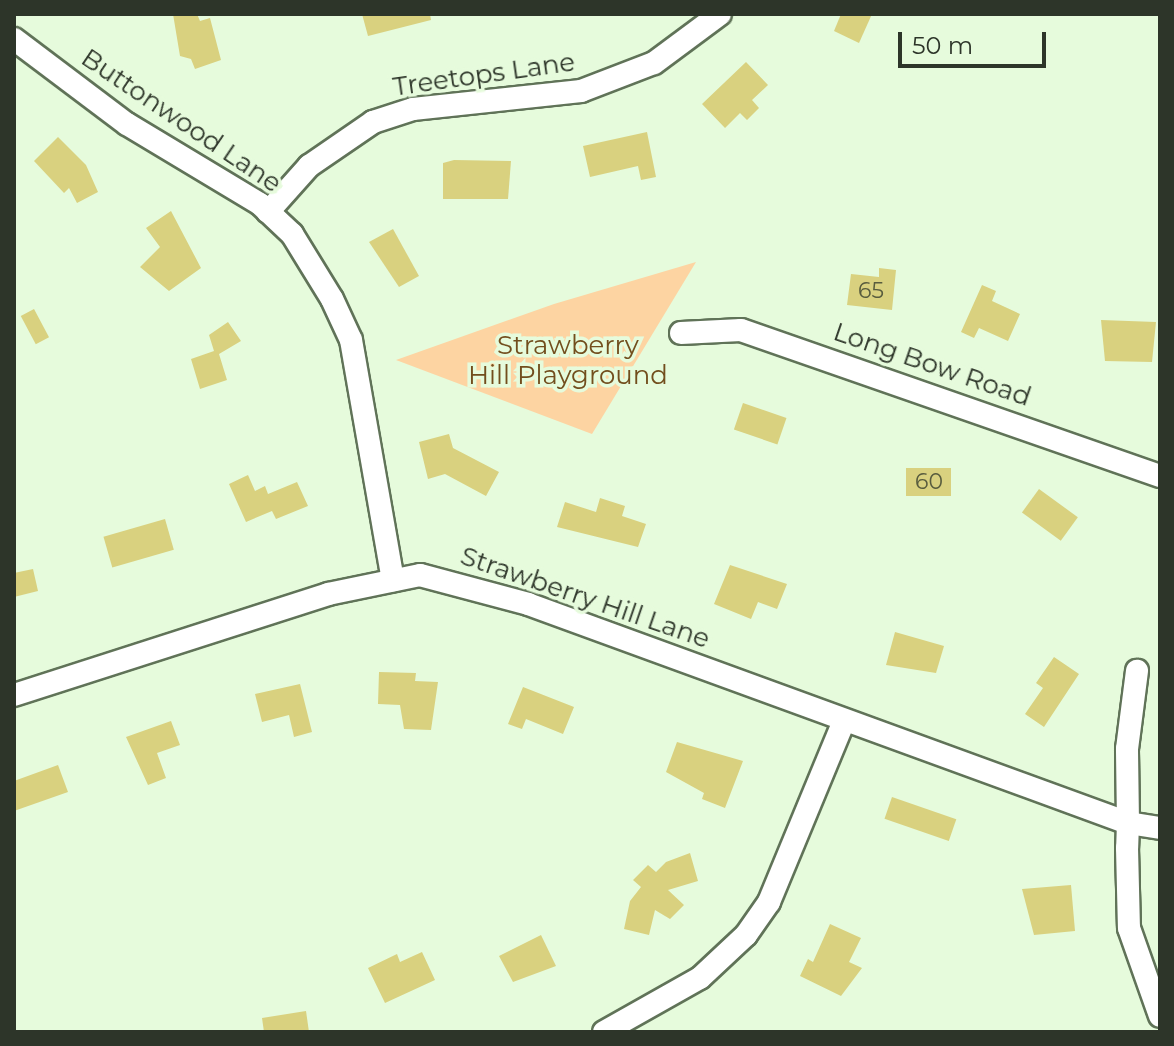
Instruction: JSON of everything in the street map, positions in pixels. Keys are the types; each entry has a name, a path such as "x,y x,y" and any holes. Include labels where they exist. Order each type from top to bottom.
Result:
{"street":[{"name":"Treetops Lane","path":"268,212 309,166 373,122 413,109 581,91 666,57 720,14"},
{"name":"Buttonwood Lane","path":"14,39 127,124 219,177 268,212 292,234 351,340 393,580"},
{"name":"Long Bow Road","path":"681,333 741,330 1160,476"},
{"name":"Strawberry Hill Lane","path":"14,695 328,594 420,575 459,582 1128,823 1160,828"},
{"path":"1137,671 1127,749 1129,928 1160,1016"},
{"path":"604,1032 700,978 746,935 775,889 844,721"}],"green space":[{"name":"Strawberry Hill Playground","path":"696,262 592,434 396,360 554,304"}],"building":[{"path":"173,14 197,14 200,21 210,18 221,60 195,69 191,59 180,56"},
{"path":"362,14 430,14 431,20 368,36"},
{"path":"841,14 872,14 859,43 834,31"},
{"path":"746,62 768,85 752,100 759,108 747,120 740,113 725,128 702,104"},
{"path":"647,132 656,177 641,180 638,166 590,177 583,146"},
{"path":"58,137 86,165 98,192 77,203 69,188 64,193 34,161"},
{"path":"454,160 511,161 508,199 443,199 443,163"},
{"path":"171,211 201,268 169,291 140,267 160,247 146,228"},
{"path":"393,229 419,276 399,287 369,242"},
{"path":"879,268 896,270 892,310 847,305 851,274 879,277"},
{"path":"982,285 996,291 992,301 1020,314 1008,341 979,328 974,338 961,332"},
{"path":"34,309 49,337 36,344 21,316"},
{"path":"1101,320 1156,322 1152,362 1105,361"},
{"path":"228,322 241,341 219,354 227,380 200,389 191,359 214,351 209,335"},
{"path":"743,403 786,418 777,444 734,429"},
{"path":"449,434 453,448 499,472 486,496 445,474 428,479 419,442"},
{"path":"906,468 951,468 951,496 906,496"},
{"path":"248,475 255,491 265,486 268,494 297,482 308,506 276,519 272,511 246,522 229,484"},
{"path":"1039,489 1078,517 1061,541 1022,512"},
{"path":"600,498 625,506 622,516 646,524 638,547 557,527 565,502 596,512"},
{"path":"165,519 174,550 112,567 103,537"},
{"path":"730,565 787,584 777,609 758,602 751,619 714,604"},
{"path":"33,569 38,591 14,597 14,573"},
{"path":"895,632 944,646 936,673 886,665"},
{"path":"1054,657 1079,674 1044,727 1025,714 1043,688 1036,683"},
{"path":"379,672 416,673 415,681 438,682 431,730 404,729 400,705 378,704"},
{"path":"300,684 312,732 294,737 289,715 262,722 255,694"},
{"path":"523,687 574,707 563,734 526,719 522,729 508,724"},
{"path":"171,721 180,745 157,753 166,778 148,785 126,737"},
{"path":"677,742 743,761 725,808 702,799 704,793 666,772"},
{"path":"58,765 68,792 14,811 14,781"},
{"path":"892,797 956,819 949,841 885,819"},
{"path":"690,853 698,881 668,890 684,905 670,919 655,910 649,935 624,929 630,901 641,887 633,880 648,865 656,872 666,862"},
{"path":"1071,885 1075,931 1034,935 1022,889"},
{"path":"830,924 861,938 849,962 862,968 841,996 800,976 808,959 813,962"},
{"path":"541,935 556,966 513,982 499,956"},
{"path":"422,952 435,980 385,1003 368,968 397,954 400,962"},
{"path":"306,1011 309,1032 264,1032 262,1018"}]}
